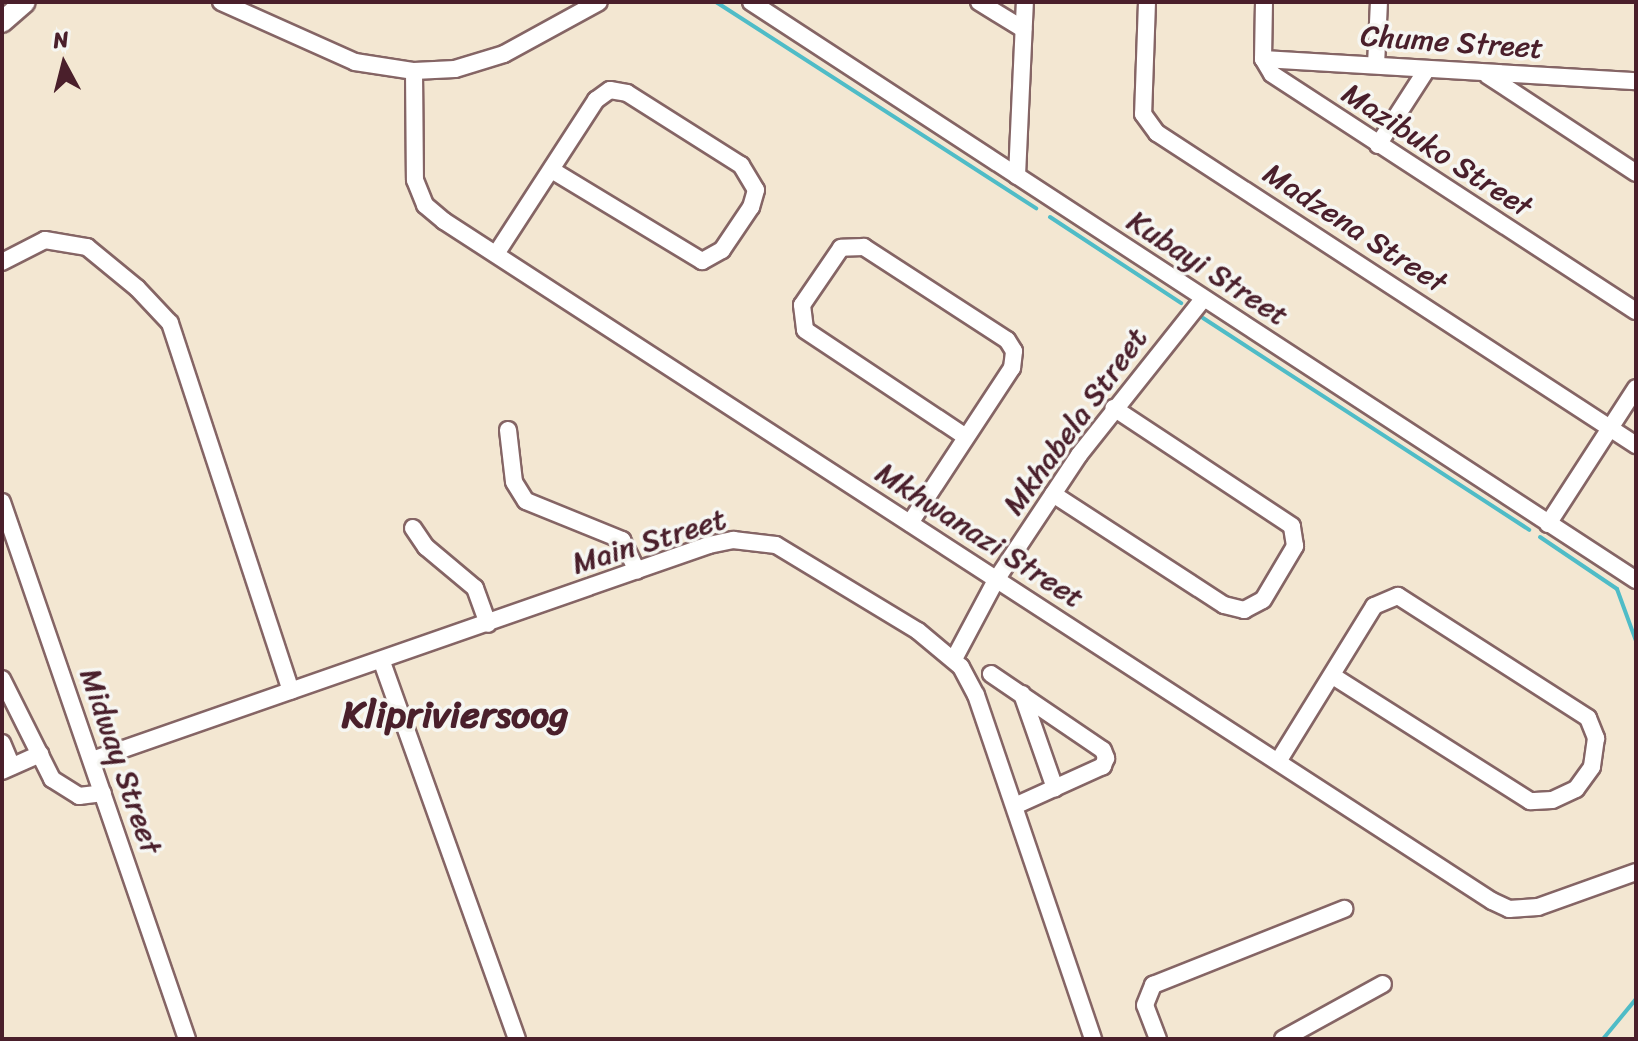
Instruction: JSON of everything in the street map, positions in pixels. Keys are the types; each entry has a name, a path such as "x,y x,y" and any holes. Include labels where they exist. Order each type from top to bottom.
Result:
{"main road":[{"path":"2,22 25,2"}],"street":[{"path":"221,2 355,62 414,71 455,69 504,54 599,2"},
{"name":"Kubayi Street","path":"751,2 1636,580"},
{"path":"979,2 1023,29"},
{"path":"1017,176 1025,2"},
{"name":"Madzena Street","path":"1147,2 1143,114 1157,133 1636,445"},
{"path":"1263,59 1264,2"},
{"path":"1376,65 1379,2"},
{"name":"Chume Street","path":"1263,59 1636,81"},
{"name":"Mazibuko Street","path":"1263,59 1278,79 1636,311"},
{"path":"1378,145 1427,69"},
{"name":"Mkhwanazi Street","path":"414,71 418,194 434,214 1509,909 1538,907 1636,872"},
{"path":"1486,74 1636,173"},
{"path":"496,254 596,100 619,90 741,165 756,190 751,207 722,250 702,261 552,170"},
{"path":"2,262 24,246 66,240 100,256 170,323 291,691"},
{"path":"910,523 1012,368 1012,345 864,247 841,248 802,305 805,330 966,437"},
{"name":"Mkhabela Street","path":"954,659 996,580 1053,494 1114,408 1203,299"},
{"path":"1548,524 1636,388"},
{"path":"1053,494 1224,605 1244,610 1263,600 1295,546 1292,526 1114,408"},
{"path":"508,430 514,482 526,501 622,540 637,571"},
{"name":"Midway Street","path":"2,502 187,1039"},
{"path":"413,528 426,547 475,588 488,624"},
{"name":"Main Street","path":"92,760 733,540 776,545 954,659 976,695 1093,1039"},
{"path":"1279,760 1374,606 1390,597 1406,599 1588,718 1596,738 1592,767 1576,789 1552,800 1530,801 1333,676"},
{"path":"382,662 517,1039"},
{"path":"991,674 1103,750 1106,758 1103,766 1015,806"},
{"path":"2,679 52,779 79,796 103,793"},
{"path":"1022,694 1055,788"},
{"path":"2,743 7,768 40,754"},
{"path":"1158,1039 1145,1005 1153,985 1344,909"},
{"path":"1283,1039 1383,984"}],"waterway":[{"path":"716,2 1036,208"},
{"path":"1050,217 1181,303"},
{"path":"1203,318 1529,530"},
{"path":"1540,537 1617,589 1636,641"},
{"path":"1603,1039 1636,999"}],"district":[{"name":"Klipriviersoog","path":"455,715"}]}
